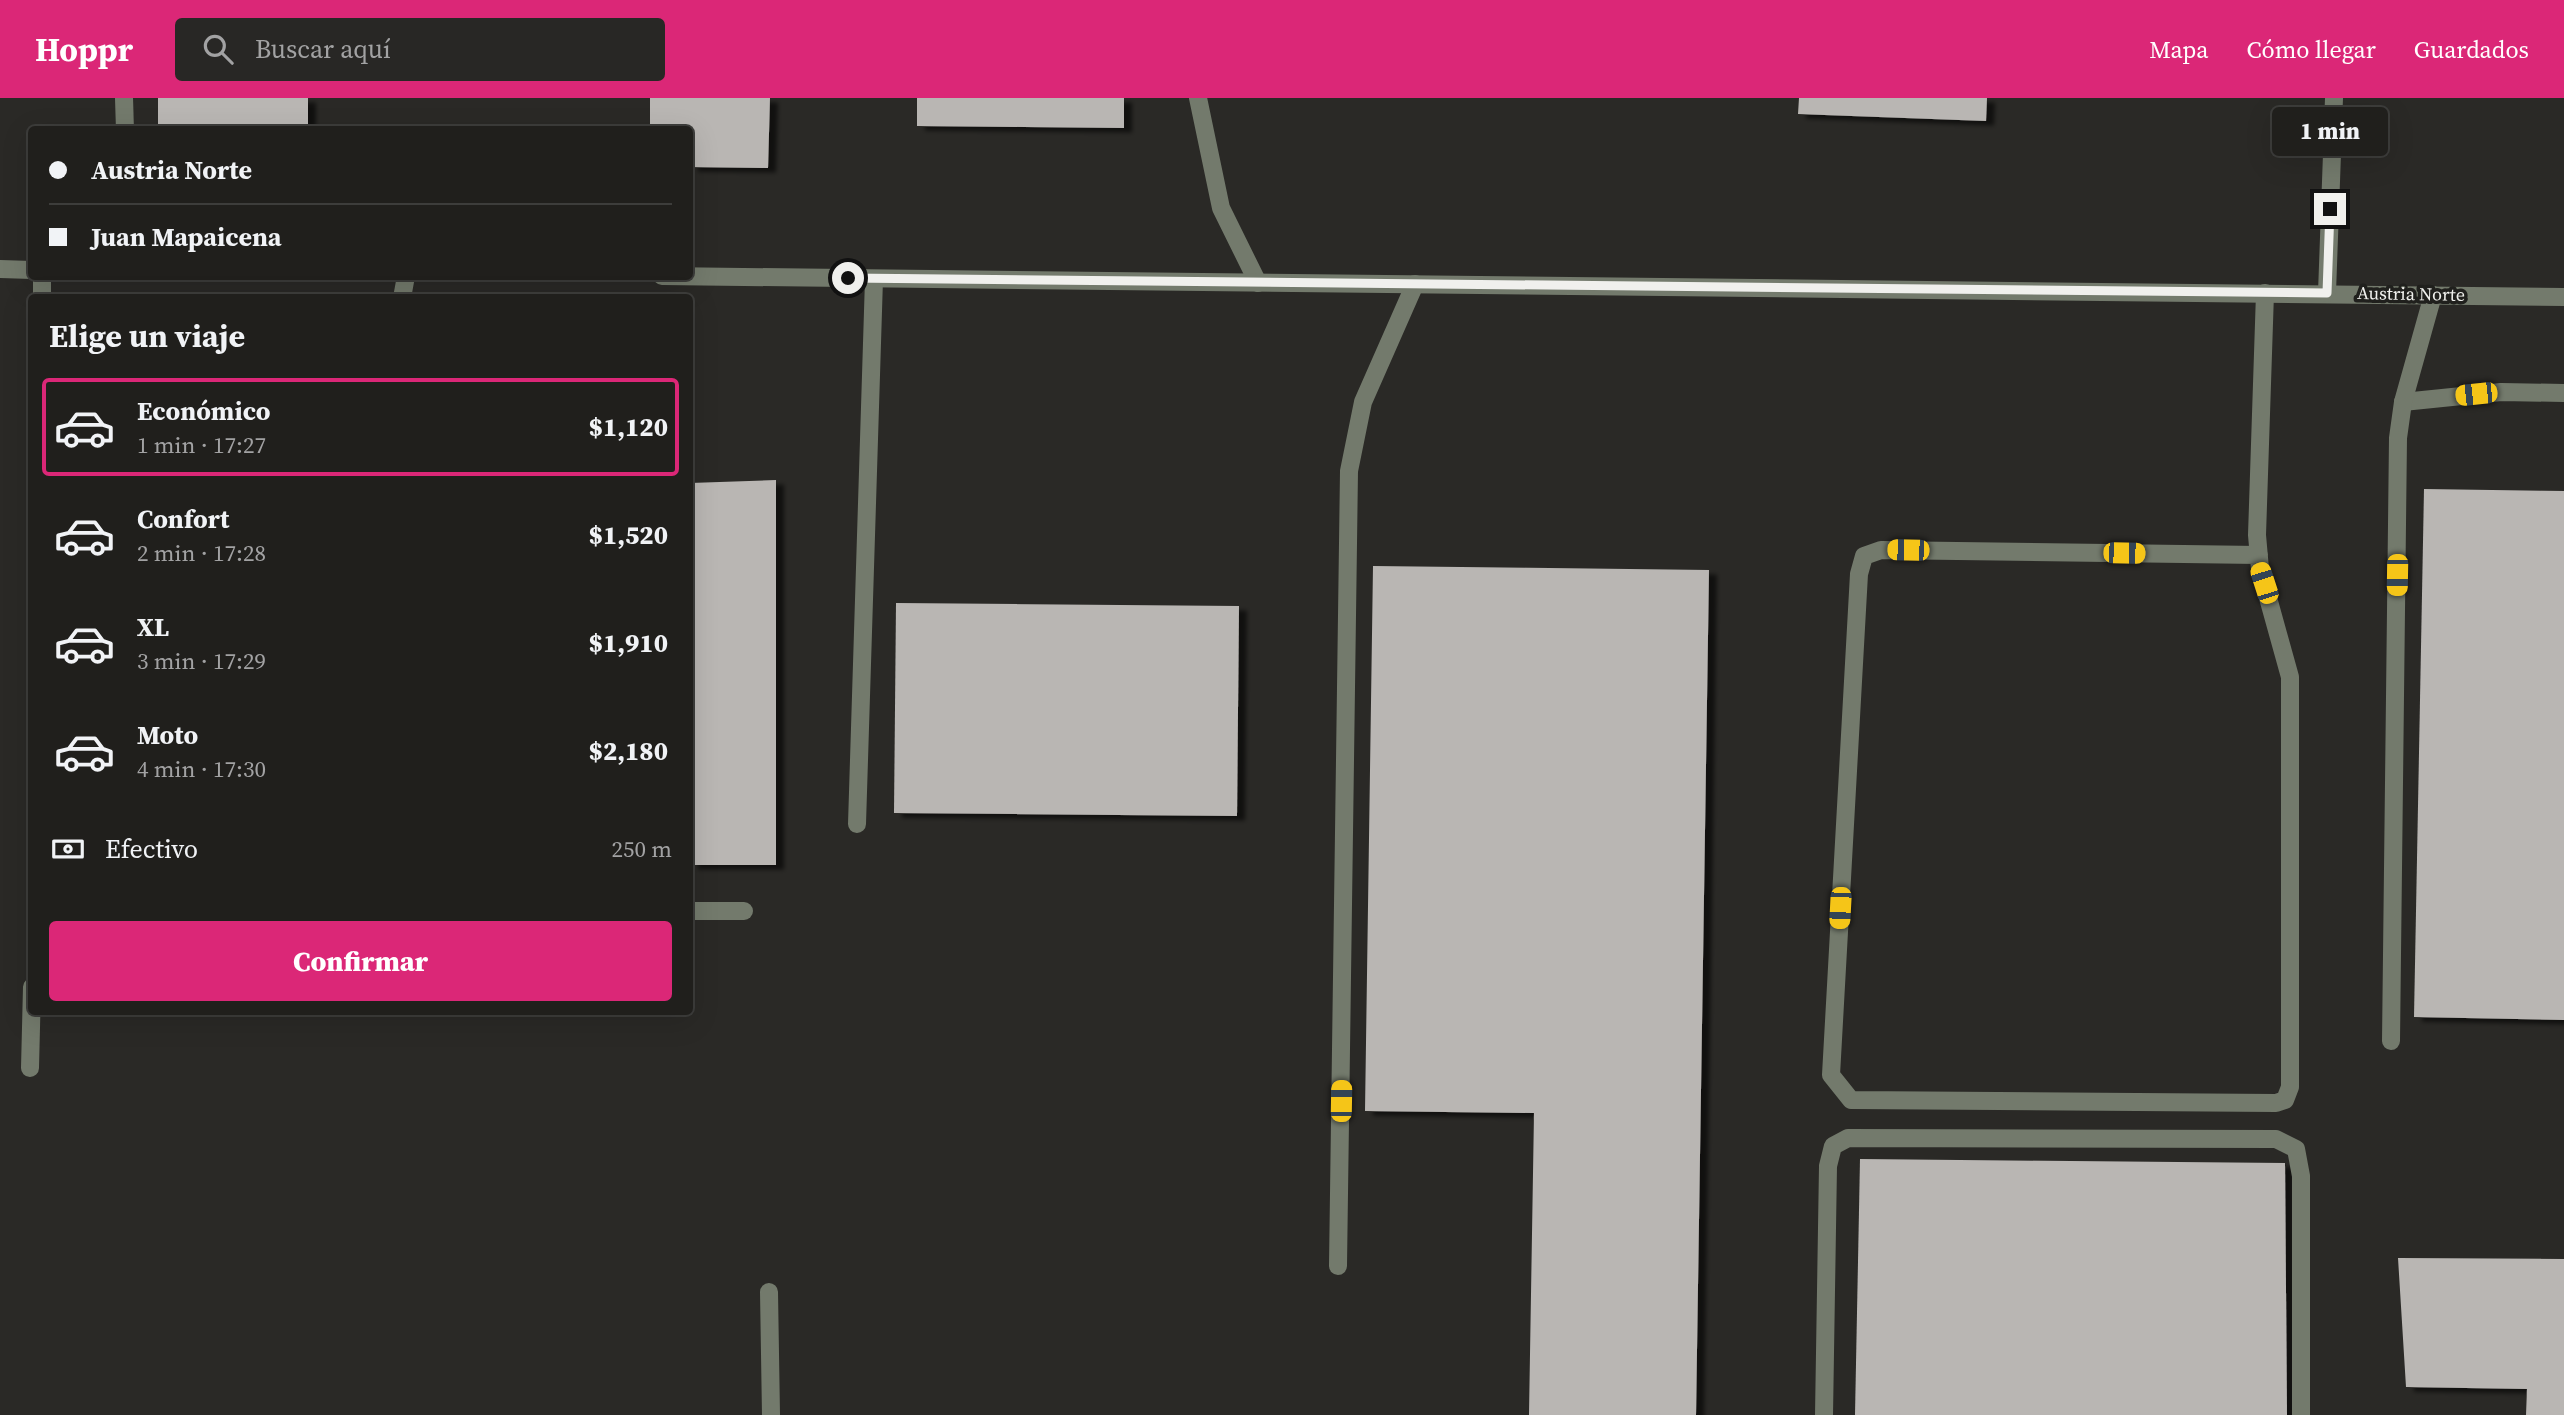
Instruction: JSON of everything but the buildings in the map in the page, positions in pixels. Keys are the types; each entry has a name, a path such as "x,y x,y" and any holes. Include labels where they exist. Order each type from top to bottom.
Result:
{"street":[{"path":"124,98 125,126"},
{"path":"1198,98 1221,208 1258,283"},
{"path":"2327,293 2334,98"},
{"path":"0,269 28,270"},
{"name":"Austria Norte","path":"693,276 2564,297"},
{"path":"857,824 874,279"},
{"path":"1338,1266 1349,471 1363,402 1415,284"},
{"path":"2259,555 1881,550 1864,556 1859,574 1831,1075 1851,1100 2276,1103 2285,1100 2290,1087 2290,677 2260,569 2259,555 2265,293"},
{"path":"2391,1041 2398,438 2403,402 2432,295"},
{"path":"2403,402 2501,392 2564,393"},
{"path":"693,911 744,911"},
{"path":"30,1068 31,1015"},
{"path":"1824,1415 1828,1166 1833,1146 1848,1138 1931,1138 2276,1139 2296,1149 2301,1176 2301,1415"},
{"path":"769,1292 771,1415"}],"route":[{"path":"848,278 2327,293 2330,209"}]}
